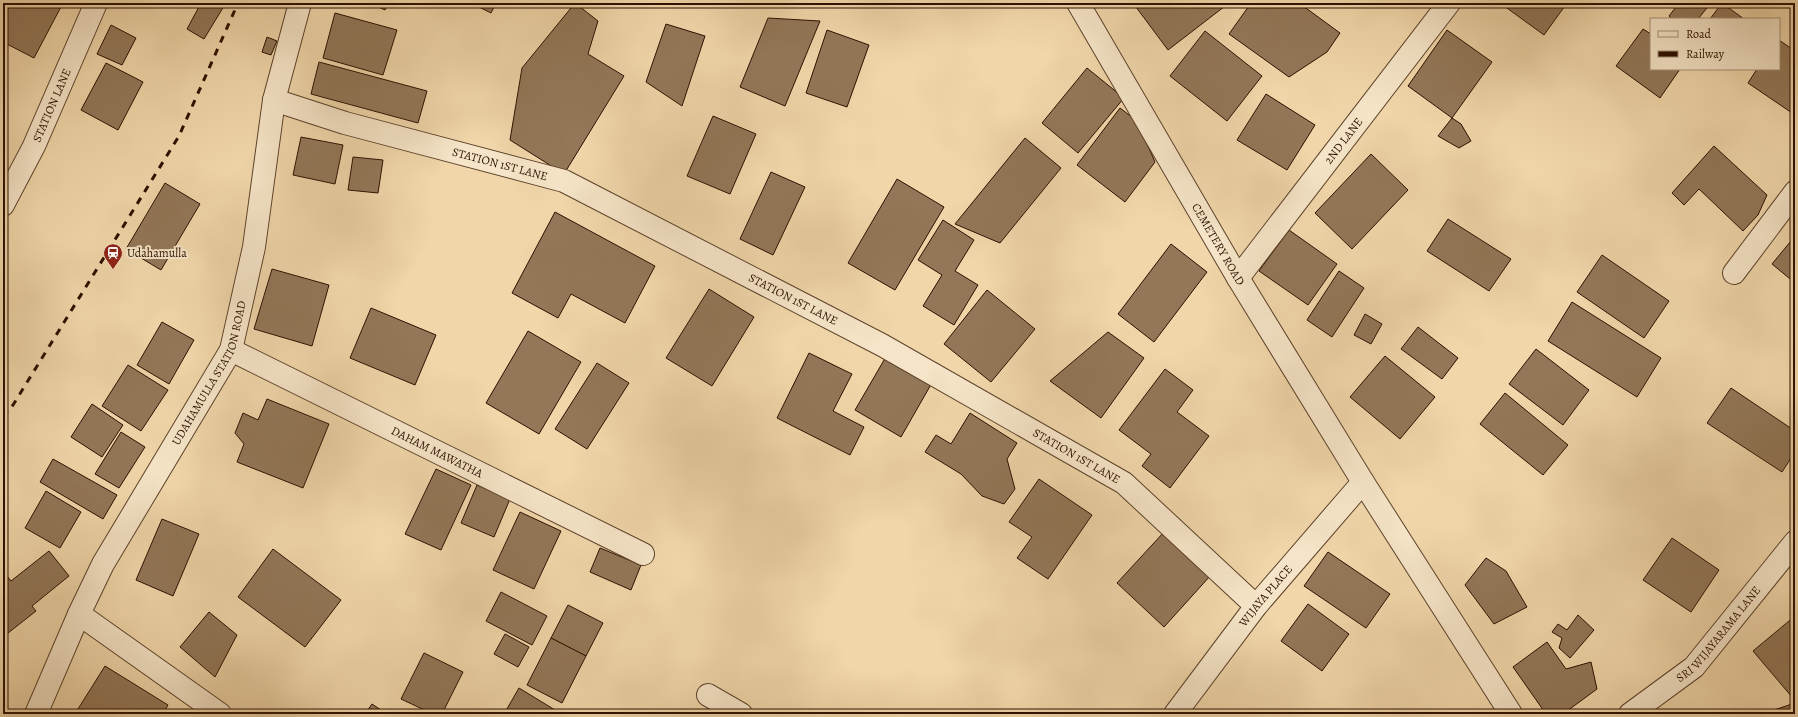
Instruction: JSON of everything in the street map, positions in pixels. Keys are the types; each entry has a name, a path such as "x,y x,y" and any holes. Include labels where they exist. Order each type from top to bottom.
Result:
{"street":[{"name":"STATION LANE","path":"3,205 34,146 96,3"},
{"name":"UDAHAMULLA STATION ROAD","path":"36,714 79,614 103,564 231,350 254,246 274,100 300,3"},
{"name":"CEMETERY ROAD","path":"1078,3 1238,278 1362,482 1512,714"},
{"name":"2ND LANE","path":"1238,278 1449,3"},
{"name":"STATION 1ST LANE","path":"274,100 345,123 564,182 875,342 1124,483 1256,606"},
{"path":"1734,273 1795,192"},
{"name":"DAHAM MAWATHA","path":"231,350 643,554"},
{"name":"WIJAYA PLACE","path":"1175,714 1256,606 1362,482"},
{"name":"SRI WIJAYARAMA LANE","path":"1630,714 1694,667 1795,542"},
{"path":"79,614 220,714"},
{"path":"708,695 741,714"}],"building":[{"path":"6,3 63,3 34,58 3,42 3,9"},
{"path":"201,3 218,3 224,6 204,39 187,29"},
{"path":"370,3 388,3 385,10"},
{"path":"471,3 496,3 491,13"},
{"path":"575,3 598,21 588,54 624,76 564,174 510,140 522,68"},
{"path":"1133,3 1229,3 1168,50"},
{"path":"1251,3 1299,3 1340,33 1327,52 1289,77 1229,34"},
{"path":"1500,3 1567,3 1544,35"},
{"path":"1679,3 1711,3 1699,18 1671,18 1669,16"},
{"path":"1722,3 1743,18 1711,18"},
{"path":"335,13 397,30 383,75 323,58"},
{"path":"768,18 820,21 785,106 740,87"},
{"path":"666,24 705,36 682,106 646,82"},
{"path":"111,25 136,38 122,65 97,54"},
{"path":"1643,29 1650,33 1650,70 1679,70 1660,98 1616,66"},
{"path":"827,30 869,45 847,107 806,93"},
{"path":"1447,30 1492,62 1452,118 1408,86"},
{"path":"1205,31 1262,76 1227,121 1170,76"},
{"path":"267,37 277,41 271,55 262,52"},
{"path":"1780,41 1795,51 1795,115 1748,83 1756,70 1780,70"},
{"path":"319,62 427,91 418,123 311,94"},
{"path":"106,63 143,82 118,130 81,110"},
{"path":"1087,68 1124,98 1078,153 1042,123"},
{"path":"1266,94 1315,125 1287,170 1237,140"},
{"path":"1120,108 1137,121 1155,162 1125,202 1077,165"},
{"path":"713,116 756,134 730,194 687,176"},
{"path":"1452,118 1461,124 1471,141 1459,148 1438,136"},
{"path":"301,137 343,145 335,184 293,175"},
{"path":"1025,138 1061,168 1000,243 955,224"},
{"path":"1714,146 1767,195 1758,215 1743,231 1699,189 1684,205 1672,193"},
{"path":"1371,154 1408,190 1352,249 1315,213"},
{"path":"353,157 383,160 378,193 348,190"},
{"path":"771,172 805,187 773,255 740,239"},
{"path":"897,179 944,207 895,290 848,263"},
{"path":"165,183 200,204 161,270 126,249"},
{"path":"555,212 655,266 625,323 571,294 558,318 512,293"},
{"path":"1448,219 1511,259 1489,291 1427,251"},
{"path":"943,220 974,240 955,271 978,285 954,325 923,306 942,275 918,260"},
{"path":"1289,230 1337,264 1308,305 1259,271"},
{"path":"1795,236 1795,283 1772,264"},
{"path":"1171,244 1207,272 1154,342 1118,314"},
{"path":"1602,255 1669,301 1644,338 1577,292"},
{"path":"272,269 329,285 312,346 254,329"},
{"path":"1339,271 1364,288 1332,337 1307,320"},
{"path":"709,289 754,317 712,386 666,358"},
{"path":"987,290 1035,329 991,382 944,344"},
{"path":"1572,302 1661,358 1637,397 1548,341"},
{"path":"371,308 436,335 415,385 350,358"},
{"path":"1365,314 1382,324 1371,344 1354,335"},
{"path":"162,322 194,340 169,384 137,365"},
{"path":"1418,327 1458,358 1442,379 1401,349"},
{"path":"528,331 581,362 539,434 486,403"},
{"path":"1108,332 1144,358 1101,418 1050,381"},
{"path":"1536,349 1589,390 1563,425 1509,384"},
{"path":"809,353 852,374 833,411 864,427 850,455 777,418"},
{"path":"887,355 933,381 901,437 855,410"},
{"path":"1385,356 1435,397 1400,439 1350,397"},
{"path":"597,363 629,383 587,449 555,429"},
{"path":"128,365 168,390 141,431 102,406"},
{"path":"1165,369 1193,390 1177,412 1209,436 1170,488 1142,466 1151,454 1119,430"},
{"path":"1731,388 1795,431 1795,452 1782,472 1707,423"},
{"path":"1505,393 1568,445 1543,475 1480,424"},
{"path":"267,399 329,424 303,488 237,462 244,444 235,433 243,413 258,420"},
{"path":"92,404 123,425 102,457 71,437"},
{"path":"970,413 1017,443 1007,459 1015,489 1004,504 982,496 961,474 925,452 936,435 951,444"},
{"path":"121,432 145,447 119,488 95,474"},
{"path":"53,459 117,495 103,519 40,482"},
{"path":"436,469 471,485 441,550 405,534"},
{"path":"1039,479 1092,515 1048,579 1017,558 1032,537 1009,522"},
{"path":"477,485 510,499 494,537 461,523"},
{"path":"46,491 81,512 60,548 25,528"},
{"path":"520,512 561,531 534,589 493,570"},
{"path":"162,519 199,534 173,596 136,580"},
{"path":"1164,532 1211,575 1164,627 1117,583"},
{"path":"1672,538 1719,570 1691,612 1643,580"},
{"path":"600,548 641,565 631,590 590,572"},
{"path":"273,549 341,600 305,647 238,597"},
{"path":"49,551 69,576 32,606 36,611 3,637 3,571 11,581"},
{"path":"1328,552 1390,594 1366,628 1304,586"},
{"path":"1486,558 1506,571 1527,607 1494,624 1465,585"},
{"path":"501,592 547,616 532,645 486,621"},
{"path":"1308,604 1349,634 1322,671 1281,641"},
{"path":"568,605 603,623 586,656 551,638"},
{"path":"209,612 237,635 215,677 180,647"},
{"path":"1578,615 1594,630 1570,658 1559,648 1562,638 1552,632 1558,624 1567,630"},
{"path":"1795,616 1795,694 1792,697 1753,651"},
{"path":"505,634 529,647 518,667 494,654"},
{"path":"551,638 586,656 562,703 527,685"},
{"path":"1547,642 1566,669 1591,662 1597,689 1563,714 1546,714 1513,667"},
{"path":"424,653 463,672 442,714 433,714 401,699"},
{"path":"105,666 168,705 163,714 86,714 78,709"},
{"path":"519,688 555,710 553,714 504,714"},
{"path":"1795,703 1795,714 1762,714"},
{"path":"372,704 387,714 365,714"}],"railway":[{"path":"3,417 13,405 179,136 238,3"}],"place":[{"name":"Udahamulla","path":"113,270"}]}
